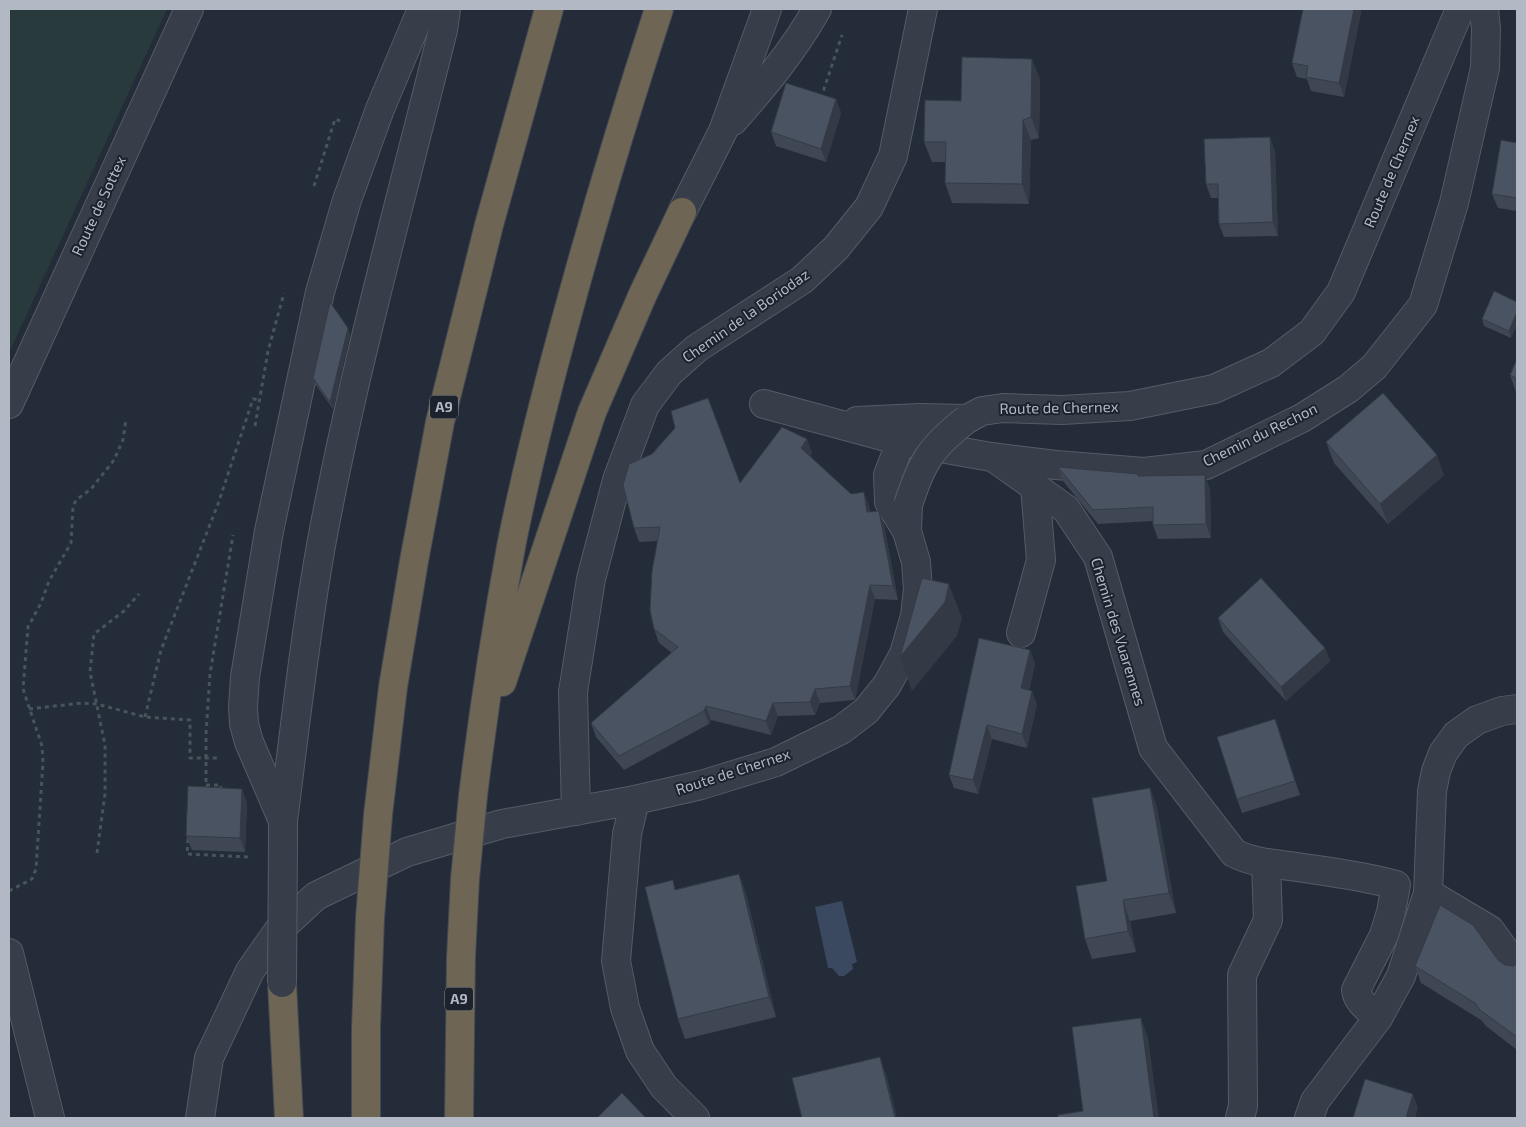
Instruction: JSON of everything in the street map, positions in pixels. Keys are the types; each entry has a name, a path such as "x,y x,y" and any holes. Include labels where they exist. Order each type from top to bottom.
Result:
{"highway":[{"name":"A9","path":"366,1118 366,1030 370,918 378,814 395,678 414,561 440,422 489,225 550,9"},
{"name":"A9","path":"459,1118 460,957 465,879 478,757 512,546 534,446 582,259 637,74 659,9"},
{"path":"478,757 592,412 643,294 682,212"},
{"path":"282,983 288,1118"}],"street":[{"name":"Route de Sottex","path":"9,404 189,9"},
{"path":"283,832 249,742 244,724 243,707 245,677 269,531 320,292 347,200 380,109 422,9"},
{"path":"282,983 283,832 300,685 326,522 351,398 443,30 446,9"},
{"path":"682,212 723,131 767,9"},
{"path":"723,131 771,78 817,9"},
{"name":"Chemin de la Boriodaz","path":"576,811 572,692 592,579 617,480 646,405 668,373 698,348 802,280 836,248 869,208 893,156 924,9"},
{"name":"Route de Chernex","path":"200,1118 209,1058 250,971 278,931 316,896 407,852 502,824 635,800 701,785 776,762 841,730 866,711 887,685 904,654 915,616 918,589 916,562 907,518 924,462 936,446 967,419 982,412 1003,408 1062,410 1130,406 1214,389 1271,363 1312,332 1341,292 1460,9"},
{"name":"Chemin du Rechon","path":"991,457 1056,465 1144,472 1206,465 1302,418 1348,390 1374,367 1423,306 1454,203 1485,68 1486,29 1484,9"},
{"name":"Chemin des Vuarennes","path":"764,404 900,441 991,457 1036,486 1066,509 1098,557 1153,748 1234,853 1244,858 1266,863 1369,878 1396,885 1384,935 1356,990 1360,1000 1378,1018"},
{"path":"850,427 854,421 920,418 967,419"},
{"path":"900,441 888,474 889,502 907,518"},
{"path":"1021,633 1041,560 1036,486"},
{"path":"1309,1118 1315,1100 1378,1018 1401,976 1428,894 1432,791 1436,771 1443,753 1456,735 1477,720 1502,711 1517,709"},
{"path":"635,800 626,834 616,960 625,1008 640,1051 664,1087 695,1118"},
{"path":"1240,1118 1243,1106 1242,974 1268,920 1266,863"},
{"path":"1428,894 1490,930 1517,968"},
{"path":"9,953 50,1118"}],"path":[{"path":"819,106 845,26"},
{"path":"145,717 161,650 218,504 253,399 295,409"},
{"path":"9,891 32,879 36,869 43,762 42,746 23,689 28,627 41,603 49,581 71,543 73,507 76,500 91,489 114,460 123,440 126,419"},
{"path":"96,853 105,794 104,745 90,672 94,634 124,611 139,594"},
{"path":"29,710 82,703 97,704 145,717 190,720 190,750"}],"shaded area":[{"path":"9,9 167,9 9,353"}],"water":[{"path":"842,901 857,962 852,964 853,969 844,976 839,976 832,968 828,968 815,907"}],"building":[{"path":"1303,9 1354,9 1339,83 1306,77 1308,66 1292,63"},
{"path":"962,57 1032,59 1031,117 1023,120 1022,184 945,183 946,142 924,142 925,100 961,101"},
{"path":"786,83 836,99 821,149 771,132"},
{"path":"1270,137 1273,222 1219,224 1218,184 1206,184 1204,139"},
{"path":"1501,140 1517,143 1517,198 1492,194"},
{"path":"1494,291 1517,302 1517,312 1509,331 1482,319"},
{"path":"330,302 348,328 330,402 313,378"},
{"path":"1517,359 1517,379 1510,375"},
{"path":"1383,393 1437,455 1380,504 1326,442"},
{"path":"708,398 740,483 782,427 807,439 801,448 851,494 864,492 867,512 879,511 893,586 870,585 850,686 815,689 810,702 773,703 766,721 706,706 704,711 619,756 591,723 678,647 654,629 650,610 652,571 660,527 634,528 623,485 629,464 652,454 675,428 671,411"},
{"path":"1058,467 1138,474 1138,476 1205,475 1206,524 1153,525 1153,507 1093,510"},
{"path":"922,578 949,584 945,602 900,657"},
{"path":"1261,578 1325,648 1281,687 1218,618"},
{"path":"979,638 1030,650 1021,688 1032,691 1022,734 987,725 973,780 949,775"},
{"path":"1275,719 1295,781 1237,799 1217,737"},
{"path":"188,786 242,789 240,838 186,836"},
{"path":"1150,788 1169,893 1123,900 1128,931 1085,939 1076,886 1107,881 1092,798"},
{"path":"739,874 769,997 678,1019 645,887 673,880 675,890"},
{"path":"1440,905 1473,925 1498,960 1505,965 1513,966 1517,964 1517,1037 1480,1010 1475,1003 1415,966"},
{"path":"1141,1018 1154,1118 1058,1118 1058,1115 1083,1111 1072,1027"},
{"path":"880,1057 895,1118 802,1118 792,1078"},
{"path":"1365,1079 1413,1094 1406,1118 1353,1118"},
{"path":"622,1093 646,1118 597,1118"}]}
